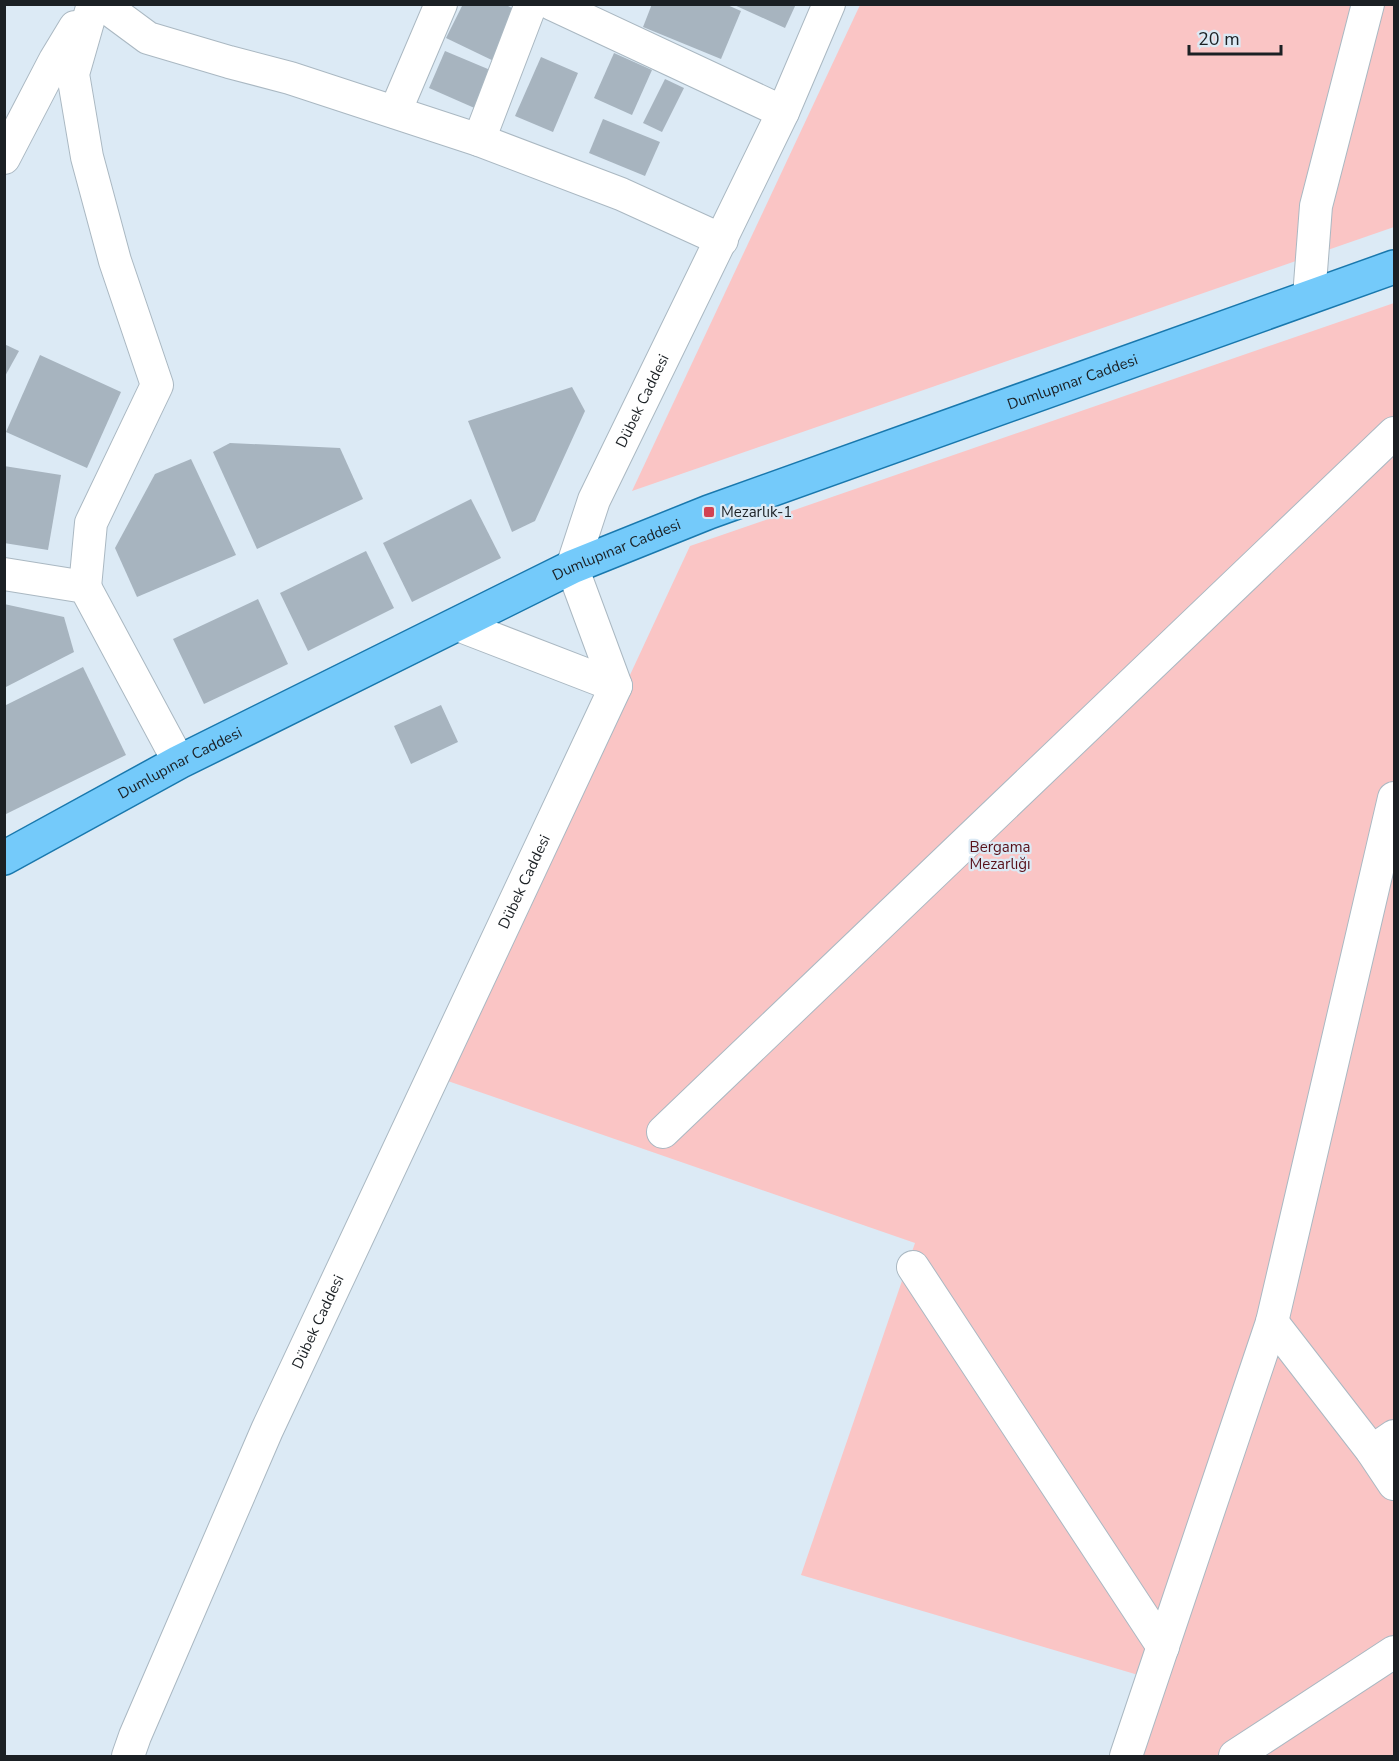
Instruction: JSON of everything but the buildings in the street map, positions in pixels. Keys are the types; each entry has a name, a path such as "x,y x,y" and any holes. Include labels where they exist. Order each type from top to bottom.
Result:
{"main road":[{"name":"Dumlupınar Caddesi","path":"4,858 179,762 572,567 709,512 1395,267"}],"street":[{"path":"4,158 55,60 92,4"},
{"path":"92,4 73,74 87,157 115,261 157,385 91,523 85,587 179,762"},
{"path":"102,4 148,38 228,63 290,78 479,140 621,194 722,240"},
{"path":"395,112 441,4"},
{"path":"479,140 531,4"},
{"path":"552,4 783,112"},
{"name":"Dübek Caddesi","path":"572,567 594,500 783,112 829,4"},
{"path":"1309,297 1316,206 1368,4"},
{"path":"663,1132 1395,433"},
{"path":"572,567 616,686"},
{"path":"4,574 85,587"},
{"path":"458,625 616,686"},
{"name":"Dübek Caddesi","path":"128,1756 267,1430 616,686"},
{"path":"1126,1756 1272,1322 1395,798"},
{"path":"913,1267 1163,1647"},
{"path":"1272,1322 1383,1444 1395,1484"},
{"path":"1235,1756 1395,1652"}],"green space":[{"path":"860,5 1394,5 1394,227 632,491"},
{"name":"Bergama Mezarlığı","path":"1394,303 1394,1756 1140,1756 1145,1677 801,1575 915,1243 442,1079 690,546"}],"place":[{"name":"Mezarlık-1","path":"709,512"}]}
